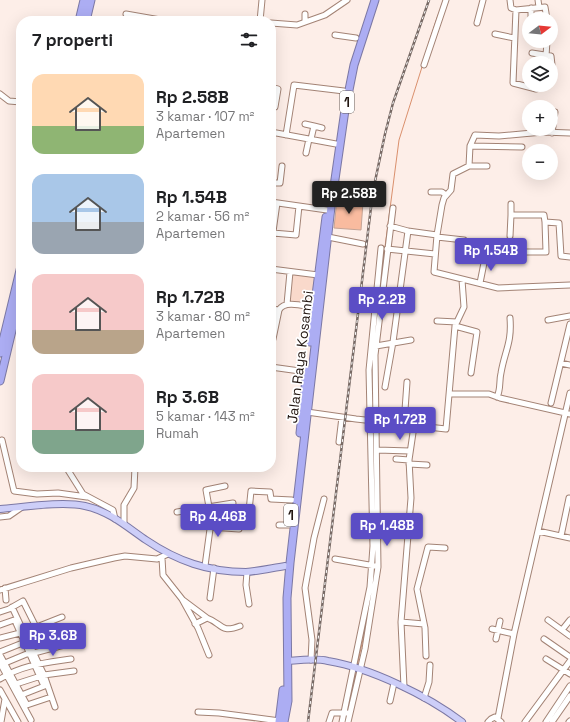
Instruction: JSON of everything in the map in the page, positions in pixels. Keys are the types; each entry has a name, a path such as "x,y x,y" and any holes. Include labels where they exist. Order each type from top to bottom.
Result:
{"highway":[{"path":"80,16 84,0"},
{"path":"87,16 91,0"},
{"name":"Jalan Raya Kosambi","path":"281,722 288,701 287,598 317,308 318,275 344,91 356,38 370,0"},
{"name":"Jalan Raya Kosambi","path":"281,722 283,698 282,598 307,372 328,237 328,208 354,65 375,0"},
{"path":"0,353 16,287"},
{"path":"0,381 16,314"}],"main road":[{"path":"0,509 79,505 104,512 168,554 187,563 247,572 285,566"},
{"path":"288,661 330,661 356,669 404,687 462,722"}],"street":[{"path":"260,16 262,0"},
{"path":"276,23 294,25 305,22 325,15 348,0"},
{"path":"424,65 446,0"},
{"path":"477,23 483,0"},
{"path":"510,0 511,8 516,10 546,8 546,12"},
{"path":"538,0 539,8"},
{"path":"516,10 513,83 522,85"},
{"path":"126,14 134,16"},
{"path":"305,14 305,22"},
{"path":"494,34 514,38"},
{"path":"335,35 356,38"},
{"path":"532,53 546,56 547,48"},
{"path":"286,135 294,85 344,91"},
{"path":"276,88 278,89 276,101"},
{"path":"0,94 9,101 16,102"},
{"path":"305,124 322,128"},
{"path":"306,153 314,126"},
{"path":"276,133 336,144"},
{"path":"558,133 570,133"},
{"path":"469,166 470,146 473,136 522,135"},
{"path":"470,146 522,147"},
{"path":"276,183 280,183 282,166"},
{"path":"487,166 469,166 453,173 451,190 446,195 442,205 437,236 434,272 462,280 503,288 570,286"},
{"path":"431,192 442,192 446,195"},
{"path":"276,210 277,203 328,208"},
{"path":"510,236 511,204"},
{"path":"276,236 296,235 299,206"},
{"path":"375,566 373,546 373,351 384,249 393,208"},
{"path":"510,252 546,252 546,222 544,215 511,214"},
{"path":"546,222 559,223 561,256 570,257"},
{"path":"390,226 408,231 464,240"},
{"path":"385,387 393,342 408,231"},
{"path":"328,237 363,244"},
{"path":"384,249 435,254"},
{"path":"480,283 485,258"},
{"path":"276,270 318,275"},
{"path":"287,304 290,272"},
{"path":"307,412 446,429 456,324 464,307 462,280"},
{"path":"276,327 279,310 282,306 287,304 317,308"},
{"path":"548,320 570,316"},
{"path":"497,397 500,388 501,372 510,342 510,318"},
{"path":"437,321 456,324 478,332 471,373"},
{"path":"552,404 570,324"},
{"path":"373,351 393,342 411,340"},
{"path":"561,363 570,365"},
{"path":"276,368 307,372"},
{"path":"404,424 407,382"},
{"path":"449,394 489,394 568,413"},
{"path":"488,722 498,719 514,634 568,413 570,394"},
{"path":"339,442 342,417"},
{"path":"342,722 347,713 362,648 370,586 375,566 377,450 373,420"},
{"path":"404,687 401,622 411,498 409,462 414,426"},
{"path":"2,440 15,491 37,494 58,493 87,497 113,510 123,508"},
{"path":"377,450 410,451"},
{"path":"396,459 427,464"},
{"path":"70,472 87,497"},
{"path":"124,524 123,508 134,488 135,472"},
{"path":"204,566 210,527 211,507 206,490 224,486"},
{"path":"249,511 252,491 270,492 272,499 292,500"},
{"path":"561,536 569,498"},
{"path":"311,660 312,640 305,588 314,538 324,499"},
{"path":"177,512 233,503"},
{"path":"0,517 9,516 22,507"},
{"path":"113,510 115,519"},
{"path":"279,525 289,526"},
{"path":"210,527 239,530"},
{"path":"538,531 570,538"},
{"path":"426,656 424,624 417,589 423,561 428,547 445,548"},
{"path":"6,600 2,589 71,568 125,556 162,558 168,554"},
{"path":"162,558 163,575 182,599 209,655"},
{"path":"335,559 375,566"},
{"path":"210,598 214,568"},
{"path":"247,572 246,585 249,604"},
{"path":"182,599 221,628 233,629 240,626"},
{"path":"0,612 11,608 20,601 24,602 36,627"},
{"path":"11,608 14,620 22,632"},
{"path":"11,608 55,707"},
{"path":"0,638 22,632 62,617"},
{"path":"195,624 207,618"},
{"path":"0,625 14,620"},
{"path":"548,620 570,636"},
{"path":"562,630 570,620"},
{"path":"496,639 495,629 500,621"},
{"path":"401,622 424,624"},
{"path":"495,629 514,634"},
{"path":"0,652 63,631"},
{"path":"544,639 570,657"},
{"path":"2,663 32,653 68,644"},
{"path":"0,655 2,663 27,705 51,697"},
{"path":"0,679 8,674 37,664 70,659"},
{"path":"546,659 570,674"},
{"path":"525,722 570,661"},
{"path":"424,698 430,682 430,665"},
{"path":"16,684 42,675 74,671"},
{"path":"8,674 16,684 31,720"},
{"path":"390,701 394,684"},
{"path":"20,695 46,685"},
{"path":"546,722 570,686"},
{"path":"0,690 18,722"},
{"path":"552,722 570,696"},
{"path":"1,722 5,699"},
{"path":"198,712 219,713 281,722"},
{"path":"329,722 332,713 347,713"},
{"path":"347,713 348,722"}],"shaded area":[{"path":"291,274 316,278 313,304 288,300"}],"building":[{"path":"337,199 363,202 361,230 334,228"}],"waterway":[{"path":"429,42 438,15"},
{"path":"385,247 399,140 422,67"},
{"path":"379,289 385,250"},
{"path":"372,392 373,361"},
{"path":"373,445 374,462"},
{"path":"375,551 375,564"},
{"path":"374,574 375,567"},
{"path":"357,666 368,617"},
{"path":"355,680 357,671"},
{"path":"347,711 353,689"}],"railway":[{"path":"308,722 373,191 393,103 429,0"}]}
